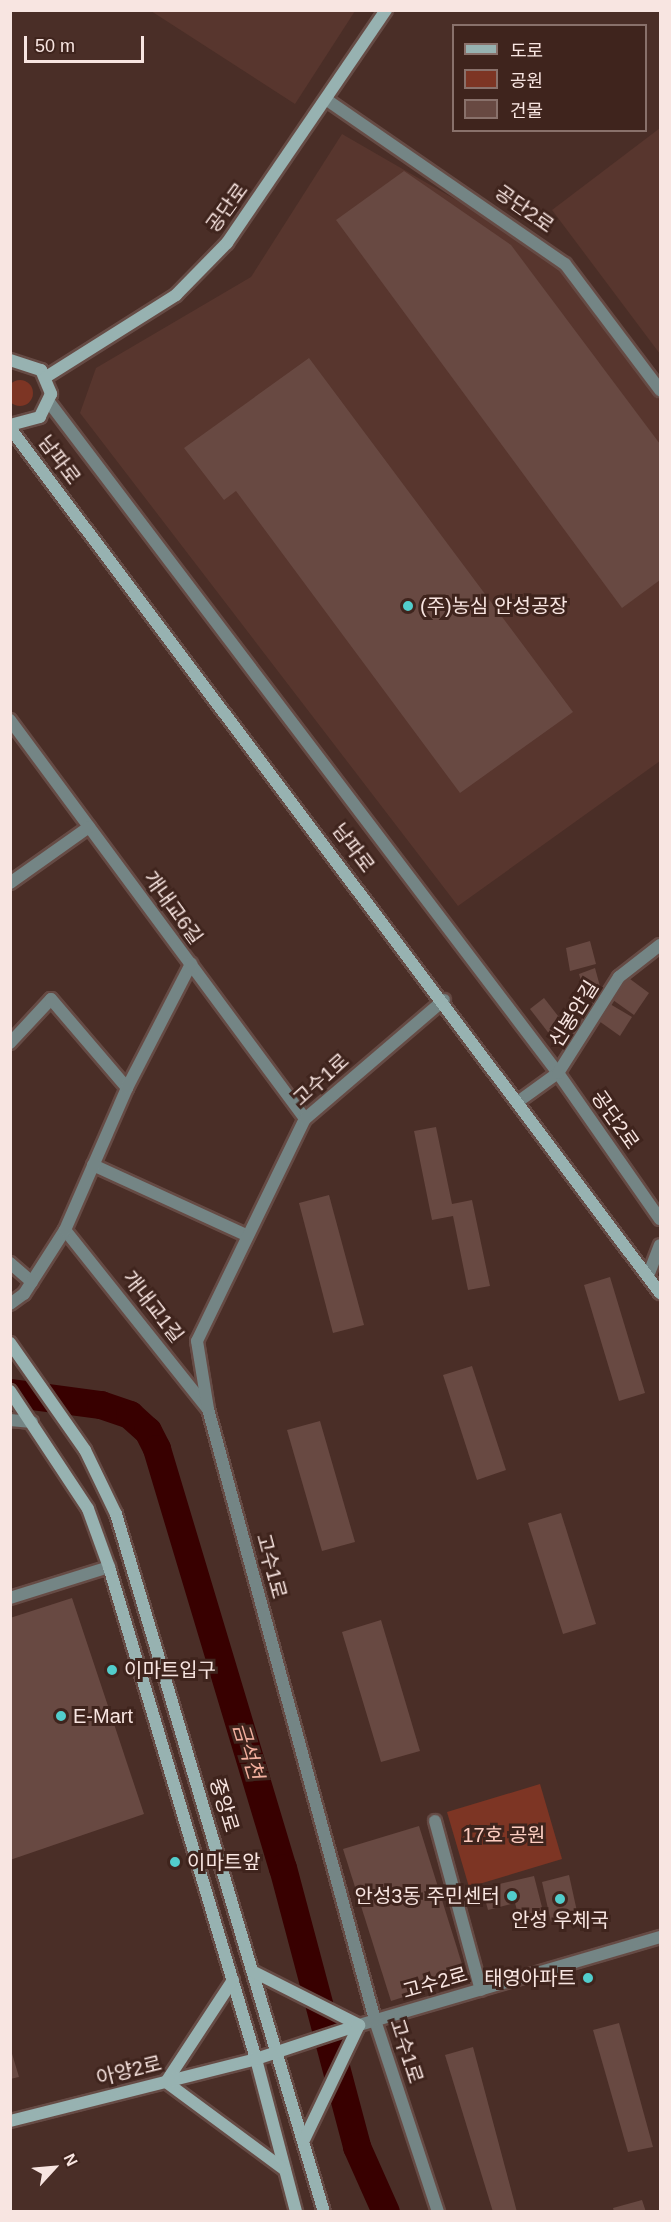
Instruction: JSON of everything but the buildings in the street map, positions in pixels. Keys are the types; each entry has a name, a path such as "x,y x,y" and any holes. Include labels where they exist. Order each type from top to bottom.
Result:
{"main road":[{"name":"공단로","path":"46,377 176,295 227,243 327,100 386,10"},
{"path":"10,360 34,364 46,377 49,402 33,422 10,427"},
{"name":"남파로","path":"10,427 444,1000 660,1293"},
{"name":"중앙로","path":"10,1343 85,1450 116,1514 324,2211"},
{"path":"10,1391 88,1509 109,1567 233,1980 296,2211"},
{"path":"254,1972 359,2025 304,2140"},
{"path":"233,1980 166,2082 285,2170"},
{"name":"고수2로","path":"256,2060 359,2025"},
{"name":"아양2로","path":"10,2121 256,2060"}],"street":[{"name":"공단2로","path":"327,100 565,264 660,390"},
{"name":"공단2로","path":"49,402 558,1073 660,1219"},
{"name":"개내교6길","path":"10,720 305,1119"},
{"path":"10,884 89,826"},
{"name":"신봉안길","path":"519,1101 558,1073 619,977 660,945"},
{"path":"10,1304 32,1282 65,1230 127,1088 191,964"},
{"path":"10,1042 51,999 127,1088"},
{"name":"고수1로","path":"438,2211 375,2020 208,1409 197,1341 305,1119 444,1000"},
{"path":"93,1165 248,1236"},
{"name":"개내교1길","path":"65,1230 208,1409"},
{"path":"648,1276 660,1245"},
{"path":"10,1263 32,1282"},
{"path":"10,1420 32,1422"},
{"path":"10,1598 109,1567"},
{"path":"435,1821 481,1990"},
{"name":"고수2로","path":"359,2025 660,1937"}],"shaded area":[{"path":"151,11 355,11 295,104"},
{"path":"660,128 660,354 552,210"},
{"path":"342,134 557,258 660,401 660,761 458,906 80,413 96,368 251,277"}],"green space":[{"path":"20,380 29,384 33,393 29,402 20,406 11,402 7,393 11,384"},
{"name":"17호 공원","path":"540,1784 562,1859 469,1887 447,1812"}],"waterway":[{"name":"금석천","path":"10,1393 101,1405 130,1415 148,1431 157,1449 283,1868 357,2147 386,2212"}],"place":[{"name":"(주)농심 안성공장","path":"408,606"},
{"name":"이마트입구","path":"112,1670"},
{"name":"E-Mart","path":"61,1716"},
{"name":"이마트앞","path":"175,1862"},
{"name":"안성3동 주민센터","path":"512,1896"},
{"name":"안성 우체국","path":"560,1899"},
{"name":"태영아파트","path":"588,1978"}]}
